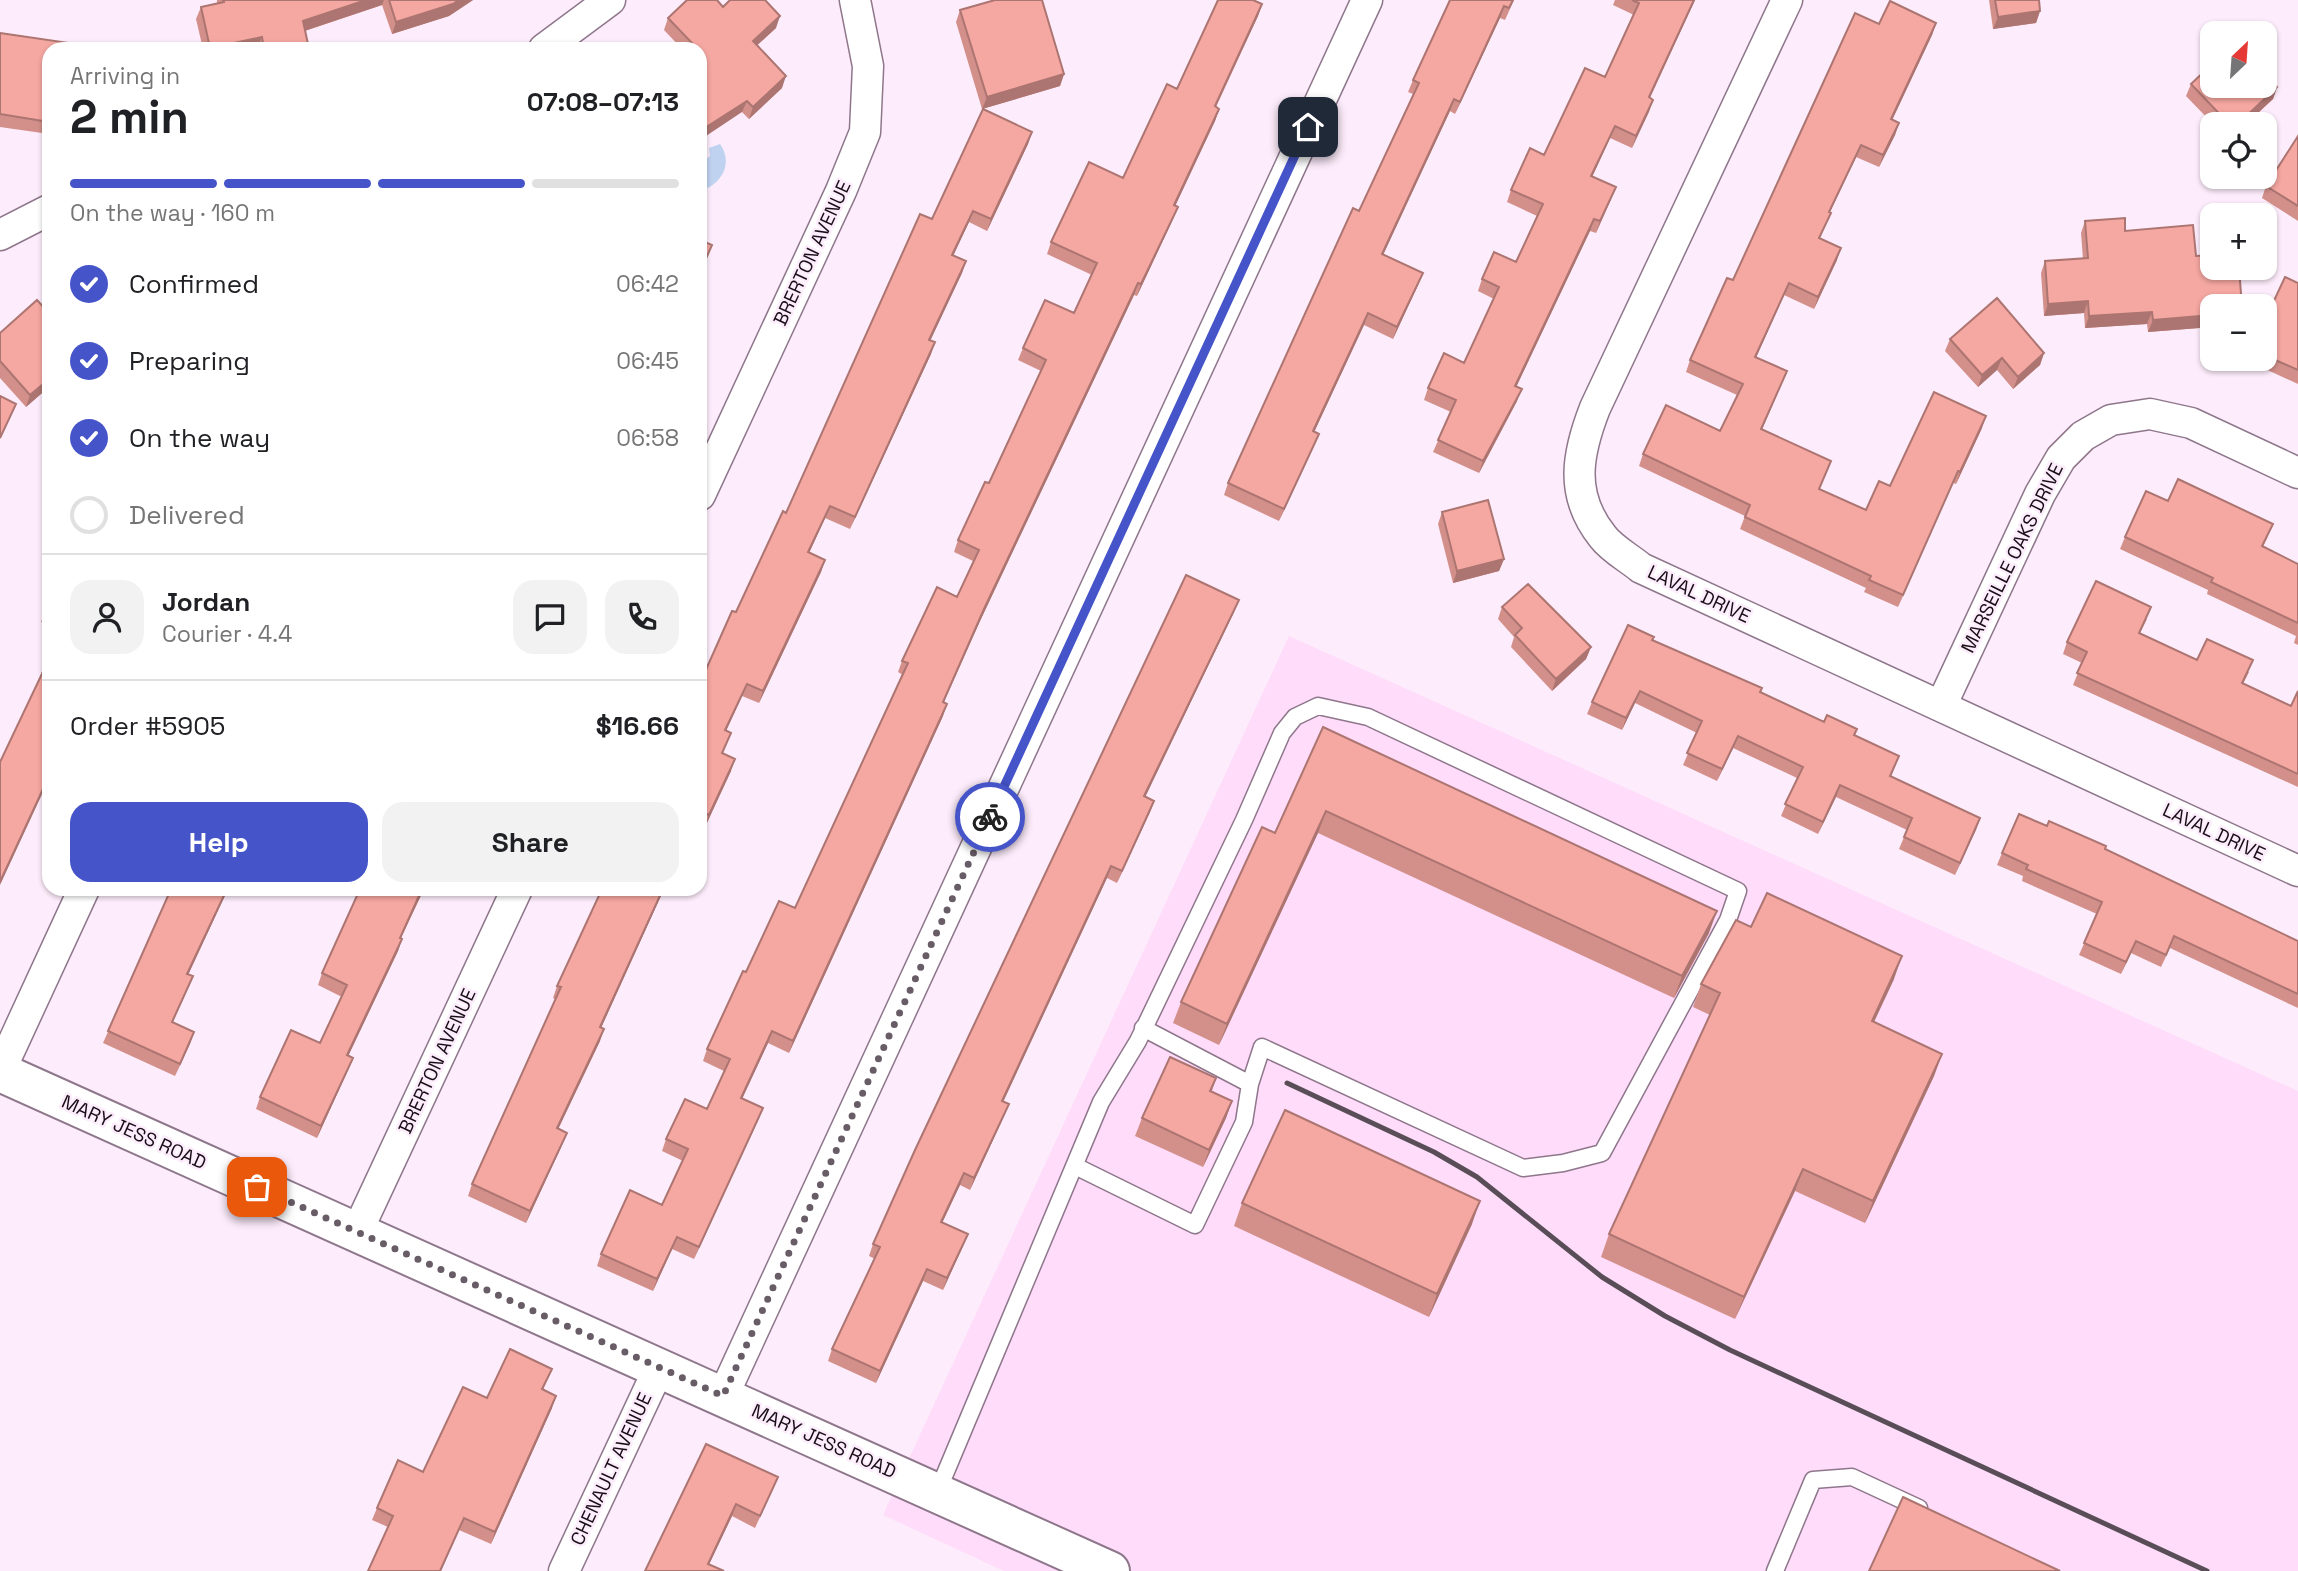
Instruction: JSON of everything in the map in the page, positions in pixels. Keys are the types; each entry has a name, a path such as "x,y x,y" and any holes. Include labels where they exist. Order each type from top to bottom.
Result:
{"street":[{"path":"553,42 610,0"},
{"name":"BRERTON AVENUE","path":"707,480 841,191 864,132 868,66 855,0"},
{"path":"723,1396 1367,0"},
{"name":"LAVAL DRIVE","path":"1787,0 1595,408 1581,445 1578,479 1586,509 1604,538 1641,568 2298,871"},
{"path":"0,235 42,214"},
{"name":"MARSEILLE OAKS DRIVE","path":"1941,706 2040,494 2061,458 2083,436 2111,419 2150,414 2190,423 2298,472"},
{"path":"0,1072 81,896"},
{"name":"BRERTON AVENUE","path":"358,1233 514,896"},
{"name":"MARY JESS ROAD","path":"0,1072 1110,1571"},
{"name":"CHENAULT AVENUE","path":"564,1571 659,1368"}],"lane":[{"path":"937,1493 1101,1102 1143,1028 1244,820 1282,733 1296,717 1318,706 1368,717 1738,891 1728,920 1602,1153 1563,1163 1523,1168 1262,1047 1250,1084 1244,1122 1195,1225 1075,1166"},
{"path":"1143,1028 1250,1084"},
{"path":"1775,1571 1813,1480 1852,1477 1939,1518"}],"shaded area":[{"path":"1289,636 2298,1091 2298,1571 1004,1571 883,1515"}],"water":[{"path":"720,144 726,159 723,173 707,188 707,158 710,156 709,148"}],"building":[{"path":"223,0 366,0 303,21 308,42 263,42 262,37 238,42 209,42 201,7 224,2"},
{"path":"389,0 459,0 396,22"},
{"path":"687,0 717,0 723,7 730,0 765,0 780,16 753,41 786,76 753,107 747,101 707,127 707,42 691,42 668,18"},
{"path":"995,0 1042,0 1064,74 987,97 960,10"},
{"path":"1218,0 1253,0 1262,4 1215,106 1219,109 1174,205 1178,207 1141,284 1138,283 984,609 943,702 947,704 793,1041 772,1031 741,1098 763,1108 699,1247 677,1237 657,1279 601,1254 630,1190 662,1205 688,1149 666,1139 685,1099 707,1109 730,1059 707,1049 743,971 746,972 779,901 795,908 908,663 902,661 937,587 957,597 979,550 958,540 985,482 989,483 1046,360 1023,348 1045,300 1074,313 1097,263 1051,242 1089,162 1123,178 1167,84 1177,89"},
{"path":"1450,0 1513,0 1509,8 1504,6 1460,102 1454,99 1382,254 1423,273 1397,327 1368,313 1313,431 1319,434 1284,509 1228,483 1353,208 1359,211 1419,83 1413,80"},
{"path":"1632,0 1694,0 1649,97 1653,100 1636,136 1615,126 1591,176 1616,187 1600,221 1594,219 1515,386 1522,389 1483,461 1438,440 1456,400 1428,388 1444,353 1464,363 1499,287 1482,279 1494,252 1516,262 1543,204 1511,190 1530,148 1544,155 1585,68 1605,77 1639,3"},
{"path":"1995,0 2039,0 2040,11 1998,17"},
{"path":"1890,1 1936,23 1891,119 1899,123 1883,155 1861,145 1829,212 1831,213 1819,238 1841,248 1818,297 1789,283 1755,357 1787,371 1761,429 1831,461 1819,489 1866,510 1879,481 1890,486 1934,392 1986,416 1960,472 1958,471 1903,595 1869,580 1871,576 1745,517 1750,505 1643,454 1666,405 1720,431 1743,384 1690,360 1727,278 1733,280 1855,13 1879,24"},
{"path":"0,33 62,42 42,42 42,121 0,114"},
{"path":"2200,75 2200,93 2191,84"},
{"path":"2204,98 2265,98 2251,112 2218,112"},
{"path":"983,109 1032,132 991,219 973,211 952,255 966,261 929,340 935,342 855,517 830,506 808,552 825,560 763,691 747,684 725,730 731,733 722,753 735,759 709,815 707,667 732,611 736,612 783,511 786,513 920,214 932,219"},
{"path":"2298,136 2298,206 2271,189 2277,189 2277,169"},
{"path":"2125,218 2125,231 2193,225 2196,256 2200,256 2200,280 2240,280 2241,294 2200,294 2200,316 2153,320 2152,312 2089,316 2088,301 2048,304 2045,261 2088,258 2085,221"},
{"path":"707,243 712,245 707,256"},
{"path":"2285,277 2298,283 2298,370 2277,361 2277,294"},
{"path":"1997,298 2044,353 2018,377 2002,358 1982,375 1950,339"},
{"path":"37,300 42,305 42,385 30,395 0,361 0,333"},
{"path":"0,396 16,404 0,438"},
{"path":"2178,479 2273,524 2262,546 2298,564 2298,623 2211,582 2213,578 2125,537 2146,491 2168,501"},
{"path":"1488,500 1504,559 1457,571 1442,512"},
{"path":"1186,575 1239,600 1144,796 1154,801 1122,871 1111,866 1002,1101 1009,1104 974,1178 964,1173 941,1222 968,1234 947,1278 927,1269 880,1371 832,1349 880,1247 873,1244 915,1150"},
{"path":"2096,581 2151,607 2139,633 2197,660 2207,639 2253,660 2242,683 2291,706 2298,691 2298,774 2077,673 2087,652 2067,642"},
{"path":"1528,584 1591,647 1556,679 1515,635 1522,628 1502,607"},
{"path":"1628,625 1654,637 1652,640 1762,688 1760,692 1824,722 1827,715 1857,729 1854,735 1899,756 1890,776 1980,818 1960,863 1904,837 1912,818 1840,785 1823,822 1785,804 1803,767 1738,736 1722,769 1687,753 1702,721 1640,691 1626,718 1592,702"},
{"path":"42,674 42,791 0,882 0,762"},
{"path":"1323,727 1717,911 1682,976 1326,811 1227,1024 1181,1002 1262,827 1275,833"},
{"path":"2019,814 2047,826 2049,821 2106,846 2105,849 2298,941 2298,994 2174,936 2166,955 2136,941 2126,962 2084,943 2102,902 2026,869 2028,865 2002,853"},
{"path":"1767,893 1902,956 1872,1021 1942,1054 1873,1201 1803,1169 1744,1297 1609,1234 1720,993 1701,984 1736,920 1751,927"},
{"path":"168,896 224,896 187,974 193,976 172,1022 194,1032 180,1064 108,1031"},
{"path":"357,896 419,896 400,938 402,939 347,1055 353,1058 321,1126 260,1097 291,1030 320,1043 347,985 322,973"},
{"path":"599,896 660,896 600,1027 604,1029 557,1128 567,1133 530,1211 472,1184 561,987 557,986"},
{"path":"1170,1057 1216,1078 1210,1091 1232,1101 1209,1150 1142,1118"},
{"path":"1285,1110 1480,1201 1437,1294 1242,1203"},
{"path":"510,1349 552,1369 542,1389 556,1396 495,1532 464,1518 440,1571 368,1571 393,1516 377,1508 398,1460 423,1472 463,1387 487,1398"},
{"path":"706,1444 778,1477 760,1516 736,1504 708,1564 724,1571 645,1571"},
{"path":"1903,1497 2060,1571 1869,1571"}],"railway":[{"path":"1287,1083 1434,1152 1477,1177 1602,1277 1665,1316 1730,1350 2207,1571"}],"way so far":[{"path":"257,1187 723,1396 990,817"}],"route":[{"path":"990,817 1308,127"}]}
